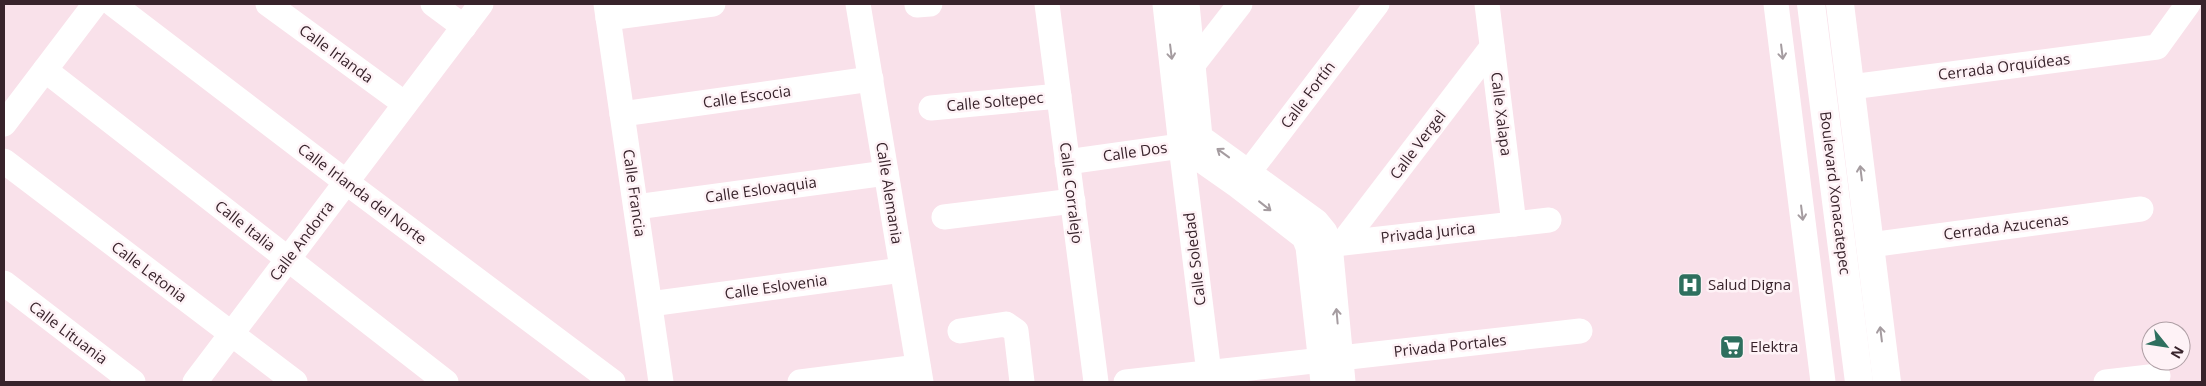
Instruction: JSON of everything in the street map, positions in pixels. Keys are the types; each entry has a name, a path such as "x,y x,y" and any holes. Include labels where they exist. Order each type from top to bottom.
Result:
{"main road":[{"name":"Boulevard Xonacatepec","path":"1811,4 1859,382"},
{"name":"Boulevard Xonacatepec","path":"1840,4 1887,382"}],"street":[{"path":"4,124 95,4"},
{"name":"Calle Irlanda del Norte","path":"113,4 613,382"},
{"name":"Calle Irlanda","path":"268,4 405,104"},
{"path":"433,4 464,26"},
{"name":"Calle Andorra","path":"195,382 481,4"},
{"path":"607,11 713,4"},
{"name":"Calle Alemania","path":"858,4 919,374"},
{"name":"Calle Corralejo","path":"1048,4 1096,382"},
{"path":"1164,4 1175,87 1191,141 1244,179 1304,237 1327,244 1332,371"},
{"path":"1187,4 1193,63 1191,141"},
{"path":"1175,87 1240,4"},
{"name":"Calle Fortín","path":"1244,179 1377,4"},
{"name":"Calle Xalapa","path":"1487,4 1514,224"},
{"path":"1776,4 1823,382"},
{"name":"Cerrada Orquídeas","path":"1851,87 2157,47 2188,4"},
{"name":"Calle Francia","path":"607,11 661,382"},
{"name":"Calle Vergel","path":"1327,244 1492,47"},
{"name":"Calle Italia","path":"44,70 446,382"},
{"name":"Calle Escocia","path":"622,114 871,79"},
{"name":"Calle Soltepec","path":"931,108 1059,96"},
{"name":"Calle Dos","path":"1067,162 1191,141"},
{"name":"Calle Soledad","path":"1191,141 1209,373"},
{"name":"Calle Letonia","path":"4,161 294,382"},
{"name":"Calle Eslovaquia","path":"636,207 886,174"},
{"path":"944,216 1072,201"},
{"name":"Cerrada Azucenas","path":"1870,245 2141,209"},
{"name":"Privada Jurica","path":"1327,244 1549,220"},
{"name":"Calle Eslovenia","path":"650,304 902,270"},
{"name":"Calle Lituania","path":"4,283 133,382"},
{"path":"960,331 1006,324 1016,331 1022,382"},
{"name":"Privada Portales","path":"1126,382 1209,373 1332,371 1580,331"},
{"path":"800,382 919,374"},
{"path":"2106,382 2158,376"}],"place":[{"name":"Salud Digna","path":"1690,285"},
{"name":"Elektra","path":"1732,347"}]}
